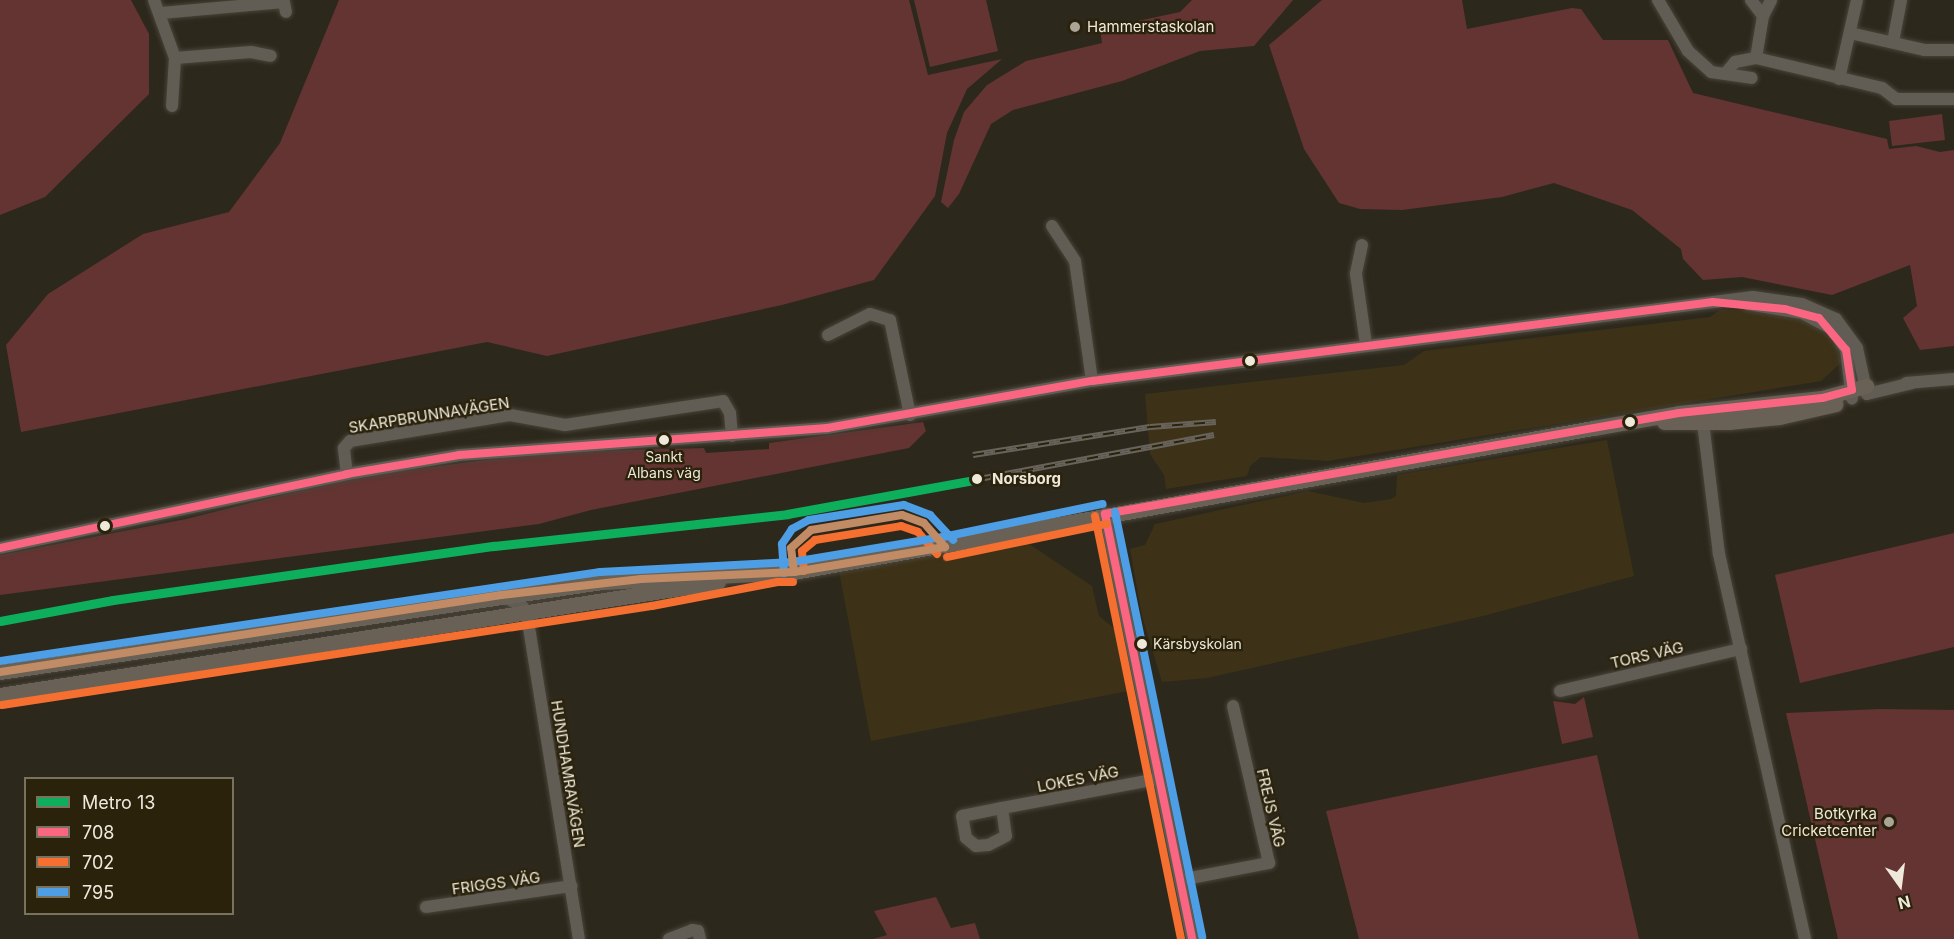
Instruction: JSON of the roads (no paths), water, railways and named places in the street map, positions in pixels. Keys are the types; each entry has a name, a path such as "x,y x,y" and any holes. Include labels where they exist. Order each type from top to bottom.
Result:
{"main road":[{"path":"0,695 527,615 777,571 945,547 1105,514 1647,421 1779,417 1859,392"},
{"path":"0,672 546,589 641,579 777,571"}],"street":[{"path":"154,0 161,13 175,58 172,106"},
{"path":"1658,0 1688,51 1711,72 1752,78"},
{"path":"1751,0 1763,16"},
{"path":"1756,58 1763,16 1771,0"},
{"path":"1839,79 1857,0"},
{"path":"1893,42 1901,0"},
{"path":"161,13 284,2 286,12"},
{"path":"1850,33 1924,50 1954,50"},
{"path":"175,58 251,52 271,56"},
{"path":"1725,74 1735,62 1756,58 1882,88 1896,99 1954,99"},
{"path":"1052,226 1075,261 1092,381"},
{"path":"1362,245 1356,274 1365,344"},
{"path":"0,548 347,474 499,449 732,436 826,428 910,415 1092,381 1365,344 1713,302 1770,298 1826,313 1852,337 1859,392 1954,379"},
{"path":"828,335 870,314 890,320 910,415"},
{"name":"SKARPBRUNNAVÄGEN","path":"347,474 344,448 350,441 510,415 565,425 723,400 730,413 732,436"},
{"path":"1703,418 1719,554 1805,939"},
{"path":"1105,514 1192,939"},
{"path":"527,615 530,605 546,589"},
{"path":"501,595 522,607 527,615"},
{"name":"HUNDHAMRAVÄGEN","path":"527,615 579,939"},
{"name":"TORS VÄG","path":"1560,691 1741,649"},
{"name":"FREJS VÄG","path":"1180,880 1269,863 1233,706"},
{"name":"LOKES VÄG","path":"1002,808 1159,778"},
{"name":"FRIGGS VÄG","path":"426,907 571,886"},
{"path":"669,939 692,930 698,931 700,939"}],"railway":[{"path":"973,455 1150,427 1216,422"},
{"path":"979,479 1214,435"}],"metro line":[{"name":"13","path":"0,621 113,600 494,546 787,514 979,479"}],"place":[{"name":"Hammerstaskolan","path":"1075,27"},
{"name":"Sankt Albans väg","path":"664,440"},
{"name":"Norsborg","path":"977,479"},
{"name":"Kärsbyskolan","path":"1142,644"},
{"name":"Botkyrka Cricketcenter","path":"1889,822"}]}
